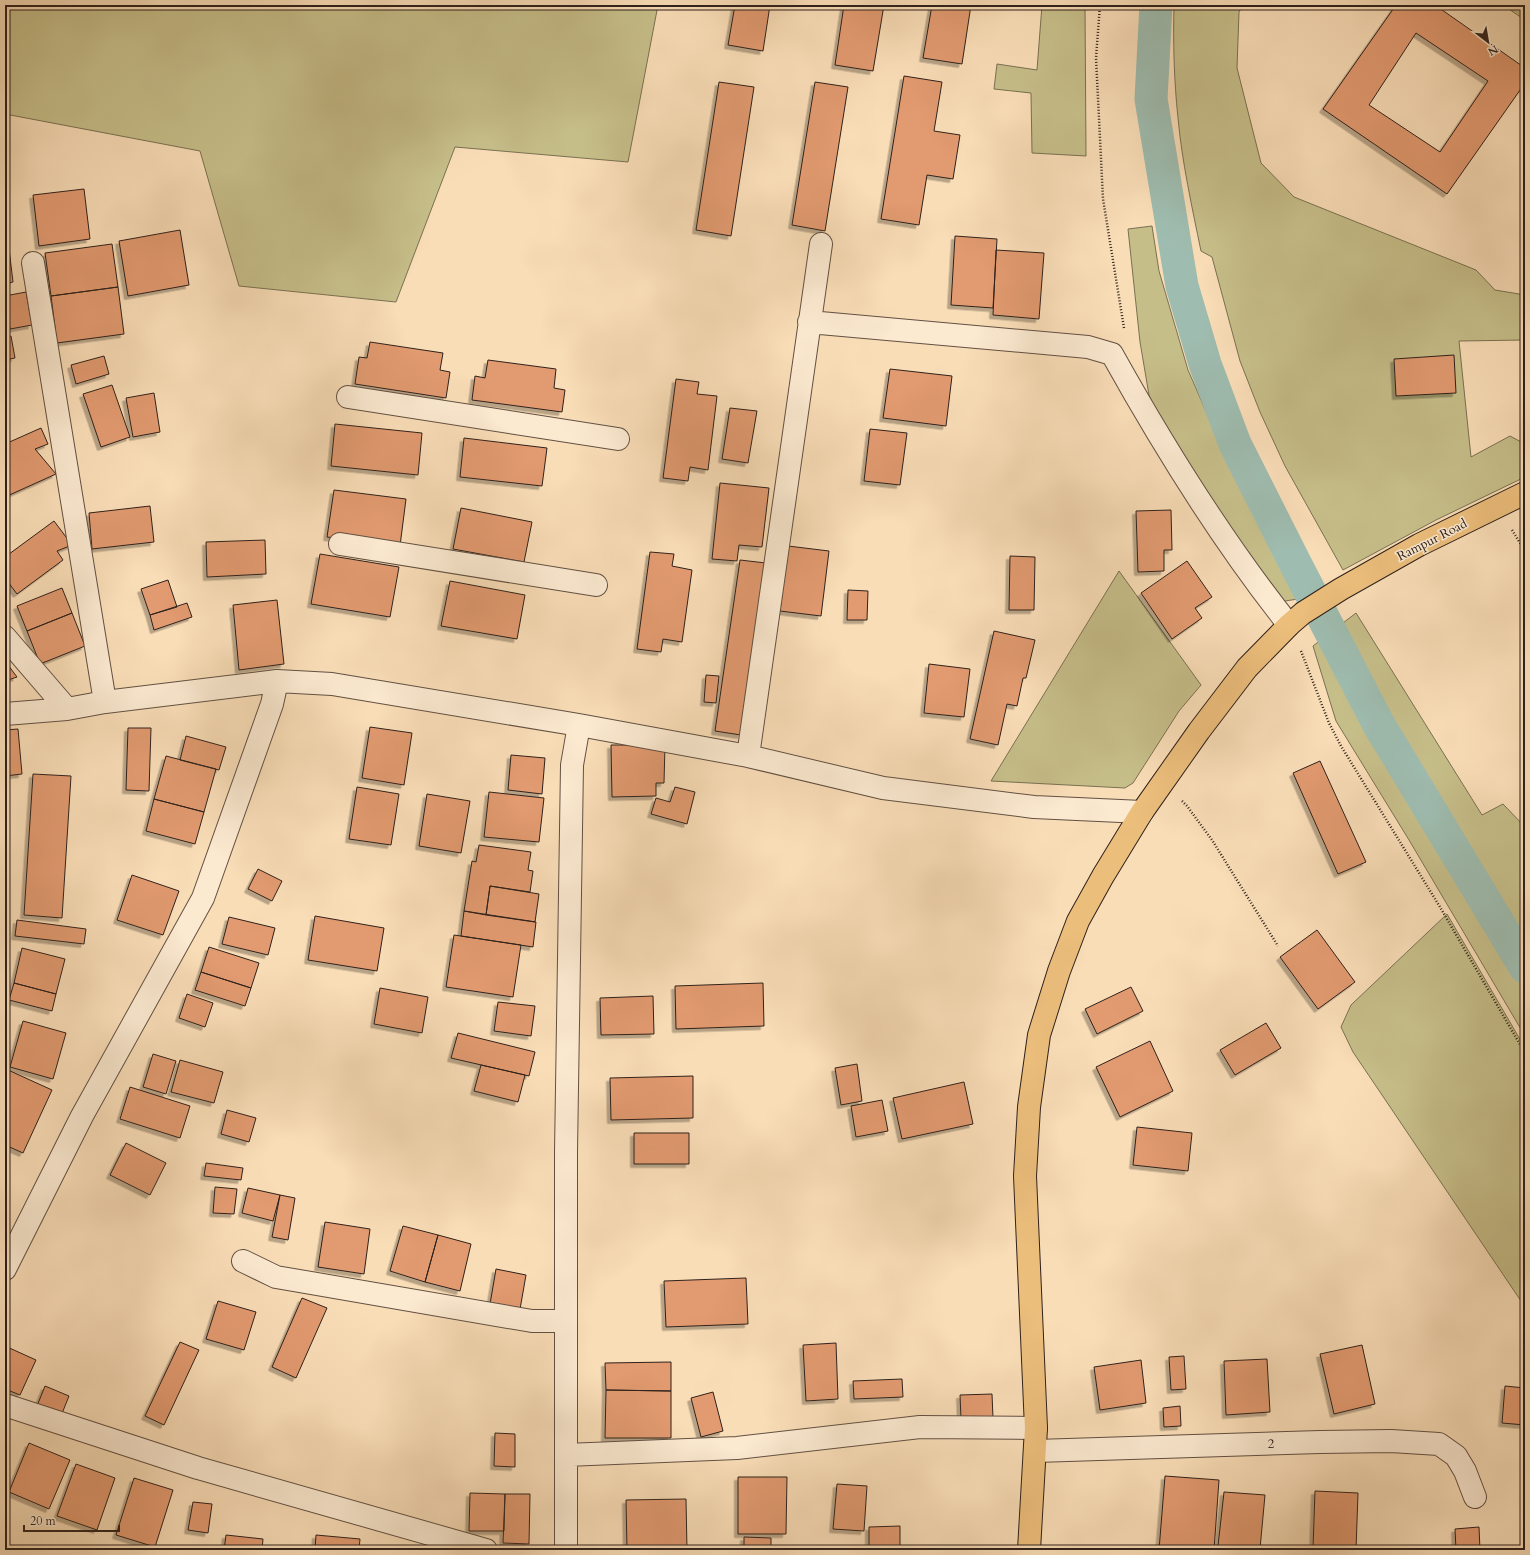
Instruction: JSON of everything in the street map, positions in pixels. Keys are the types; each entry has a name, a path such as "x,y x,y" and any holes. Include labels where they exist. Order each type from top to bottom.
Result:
{"main road":[{"name":"Rampur Road","path":"1029,1550 1036,1451 1036,1428 1025,1176 1029,1107 1039,1035 1059,971 1078,921 1103,876 1142,812 1199,731 1247,668 1296,619 1341,589 1419,545 1525,494"}],"street":[{"path":"748,756 821,244"},
{"path":"33,263 105,702"},
{"path":"810,322 1088,347 1112,354 1134,394 1201,504 1260,589 1296,619"},
{"path":"348,397 618,439"},
{"path":"340,544 596,585"},
{"path":"5,637 66,709"},
{"path":"5,1270 82,1116 204,898 272,704 277,681"},
{"path":"5,714 66,709 105,702 277,681 332,684 579,725 748,756 882,788 1034,806 1142,812"},
{"path":"566,1550 566,1152 572,765 579,725"},
{"path":"243,1261 276,1277 532,1321 566,1321"},
{"path":"5,1404 198,1468 486,1550"},
{"path":"566,1455 737,1448 920,1427 1036,1428"},
{"name":"2","path":"1036,1451 1392,1441 1439,1444 1456,1456 1465,1471 1475,1498"}],"path":[{"path":"1100,5 1096,58 1104,199 1124,332"},
{"path":"1296,619 1306,660 1329,723 1341,746 1440,907 1525,1053"},
{"path":"1161,784 1187,806 1212,840 1278,946"}],"shaded area":[{"path":"5,5 658,5 628,162 455,147 396,302 239,286 200,151 5,114"},
{"path":"1042,5 1085,5 1086,156 1032,153 1031,93 994,89 997,64 1037,70"},
{"path":"1174,5 1243,5 1239,12 1237,68 1261,163 1294,197 1476,270 1495,290 1525,295 1525,340 1459,341 1471,457 1510,436 1525,444 1525,477 1436,520 1343,570 1285,466 1260,412 1240,361 1212,257 1201,251 1180,135 1175,76"},
{"path":"1503,5 1525,5 1525,20"},
{"path":"1152,226 1159,271 1188,370 1231,469 1298,599 1285,601 1267,586 1156,412 1149,395 1140,342 1128,229"},
{"path":"1119,571 1201,685 1179,711 1133,783 1125,788 991,781"},
{"path":"1356,613 1482,815 1503,804 1525,827 1525,1036 1409,840 1336,721 1313,646"},
{"path":"1447,914 1525,1048 1525,1307 1353,1052 1341,1027 1351,1005"}],"building":[{"path":"735,5 770,5 763,51 728,45"},
{"path":"844,5 884,5 873,71 835,65"},
{"path":"932,5 971,5 962,64 923,58"},
{"path":"1396,5 1435,5 1525,68 1525,83 1447,194 1323,109","holes":["1416,33 1488,81 1440,152 1369,105"]},
{"path":"904,76 942,82 934,131 960,135 953,179 927,175 919,225 881,219"},
{"path":"719,82 754,87 731,236 696,230"},
{"path":"815,82 848,87 825,231 792,225"},
{"path":"84,189 90,239 39,246 33,195"},
{"path":"180,230 189,285 128,296 119,241"},
{"path":"955,236 997,239 993,308 951,305"},
{"path":"8,240 13,282 5,284 5,241"},
{"path":"112,244 118,287 51,296 45,253"},
{"path":"996,250 1044,253 1039,319 993,315"},
{"path":"118,287 124,334 57,343 51,296"},
{"path":"26,292 32,325 10,329 5,296"},
{"path":"11,336 15,358 5,360 5,337"},
{"path":"370,342 443,353 440,370 450,372 446,398 355,384 359,357 367,358"},
{"path":"1454,355 1456,393 1396,396 1394,359"},
{"path":"104,356 109,374 76,384 71,365"},
{"path":"488,360 556,369 554,388 565,390 562,412 472,400 475,376 485,378"},
{"path":"890,369 952,376 946,426 883,418"},
{"path":"676,379 699,382 697,394 717,396 708,470 690,467 688,481 663,478"},
{"path":"112,385 130,437 101,447 83,394"},
{"path":"154,393 160,432 133,437 126,398"},
{"path":"730,408 757,411 748,463 722,459"},
{"path":"335,424 422,433 418,475 331,466"},
{"path":"41,428 48,444 35,449 56,474 5,497 5,444"},
{"path":"870,429 907,433 900,485 864,481"},
{"path":"464,438 547,448 542,486 460,477"},
{"path":"720,483 769,488 762,547 739,545 737,561 712,559"},
{"path":"334,490 406,499 400,546 327,537"},
{"path":"150,506 154,542 92,549 89,513"},
{"path":"461,508 532,522 524,562 453,549"},
{"path":"1171,510 1172,550 1164,550 1164,571 1138,572 1136,511"},
{"path":"54,521 72,545 57,551 63,560 17,594 5,578 5,557"},
{"path":"265,540 266,574 207,577 206,542"},
{"path":"788,546 829,551 821,616 780,611"},
{"path":"650,552 674,554 672,566 692,570 682,642 663,639 661,652 637,649"},
{"path":"320,554 399,567 390,617 311,604"},
{"path":"1010,556 1035,557 1034,610 1009,610"},
{"path":"740,560 766,563 741,735 715,731"},
{"path":"1187,561 1212,597 1195,608 1202,618 1172,639 1141,593"},
{"path":"168,580 177,607 150,615 141,589"},
{"path":"450,581 525,595 517,639 441,626"},
{"path":"62,588 72,613 27,631 17,606"},
{"path":"848,590 868,591 867,620 847,620"},
{"path":"277,600 284,664 239,670 233,605"},
{"path":"187,603 192,617 154,630 150,615"},
{"path":"72,613 85,646 40,664 27,631"},
{"path":"994,631 1035,640 1026,678 1023,678 1017,706 1007,704 998,745 970,739"},
{"path":"5,661 17,677 5,681"},
{"path":"929,664 970,669 964,717 924,713"},
{"path":"706,675 719,676 716,703 704,702"},
{"path":"370,727 412,733 404,785 362,778"},
{"path":"128,728 151,728 149,791 126,790"},
{"path":"18,729 22,774 5,776 5,730"},
{"path":"186,736 226,747 219,770 180,760"},
{"path":"611,745 665,745 664,783 656,783 656,796 612,797"},
{"path":"511,755 545,758 542,794 508,790"},
{"path":"166,756 216,769 204,812 154,799"},
{"path":"1320,761 1366,862 1338,874 1293,773"},
{"path":"33,774 71,776 62,918 24,915"},
{"path":"357,787 399,794 391,845 349,839"},
{"path":"675,787 695,792 687,824 651,814 656,798 670,802"},
{"path":"489,792 544,798 539,842 484,837"},
{"path":"427,794 470,801 461,853 419,846"},
{"path":"154,799 204,812 195,844 146,831"},
{"path":"479,845 531,852 528,870 533,871 530,892 490,886 486,915 464,911 472,861 476,862"},
{"path":"258,869 282,881 272,901 248,889"},
{"path":"132,875 179,891 163,935 117,920"},
{"path":"490,886 539,894 535,922 486,915"},
{"path":"464,911 536,922 533,947 461,936"},
{"path":"315,916 384,928 377,971 308,960"},
{"path":"229,917 275,928 268,955 222,944"},
{"path":"17,920 86,929 84,944 15,936"},
{"path":"1317,930 1355,982 1318,1009 1280,957"},
{"path":"454,935 521,945 513,997 446,987"},
{"path":"209,947 259,963 251,988 201,972"},
{"path":"22,948 65,959 56,994 14,983"},
{"path":"201,972 251,988 245,1006 195,990"},
{"path":"14,983 56,994 52,1011 9,1000"},
{"path":"763,983 764,1026 676,1029 675,986"},
{"path":"1131,987 1143,1011 1097,1034 1085,1009"},
{"path":"380,988 428,997 422,1033 374,1024"},
{"path":"187,994 213,1003 205,1027 179,1018"},
{"path":"653,996 654,1034 601,1035 600,998"},
{"path":"498,1002 535,1006 531,1036 494,1031"},
{"path":"23,1021 66,1033 53,1079 10,1067"},
{"path":"1266,1023 1281,1048 1235,1075 1220,1050"},
{"path":"458,1033 535,1052 529,1076 451,1058"},
{"path":"1150,1041 1173,1091 1120,1117 1096,1067"},
{"path":"153,1054 176,1061 166,1094 143,1087"},
{"path":"180,1060 223,1072 214,1103 171,1092"},
{"path":"857,1064 862,1101 841,1105 835,1068"},
{"path":"481,1065 525,1075 518,1102 474,1091"},
{"path":"8,1070 52,1090 23,1153 5,1145 5,1077"},
{"path":"693,1076 693,1118 611,1120 610,1078"},
{"path":"964,1082 973,1124 902,1139 893,1098"},
{"path":"130,1087 190,1106 180,1138 120,1119"},
{"path":"882,1100 888,1131 856,1137 851,1106"},
{"path":"227,1110 256,1118 249,1142 221,1134"},
{"path":"1137,1127 1192,1133 1188,1171 1133,1165"},
{"path":"634,1133 689,1133 689,1164 634,1164"},
{"path":"126,1143 166,1163 150,1195 110,1175"},
{"path":"206,1163 243,1168 241,1180 204,1176"},
{"path":"215,1187 237,1189 234,1214 213,1213"},
{"path":"248,1188 280,1195 273,1221 242,1213"},
{"path":"280,1195 295,1198 288,1240 272,1237"},
{"path":"325,1222 370,1229 364,1274 318,1267"},
{"path":"403,1226 438,1235 425,1282 390,1271"},
{"path":"438,1235 471,1244 460,1291 425,1282"},
{"path":"496,1269 526,1275 519,1315 489,1310"},
{"path":"746,1278 748,1324 666,1327 664,1281"},
{"path":"302,1298 327,1308 296,1378 272,1367"},
{"path":"218,1301 256,1312 244,1350 206,1339"},
{"path":"180,1342 199,1350 164,1425 145,1416"},
{"path":"836,1343 838,1399 806,1401 803,1345"},
{"path":"1362,1345 1375,1404 1334,1414 1320,1354"},
{"path":"5,1346 36,1360 20,1395 5,1389"},
{"path":"1184,1356 1186,1389 1171,1390 1169,1357"},
{"path":"1267,1359 1270,1412 1226,1415 1224,1361"},
{"path":"1141,1360 1146,1403 1100,1410 1094,1367"},
{"path":"671,1362 671,1391 606,1390 605,1363"},
{"path":"902,1379 903,1397 854,1399 853,1381"},
{"path":"45,1386 69,1396 61,1416 37,1406"},
{"path":"1505,1386 1525,1388 1525,1425 1502,1423"},
{"path":"606,1390 671,1391 671,1438 605,1438"},
{"path":"713,1392 723,1431 701,1437 691,1398"},
{"path":"992,1394 993,1418 961,1419 960,1395"},
{"path":"1180,1406 1181,1426 1164,1427 1163,1408"},
{"path":"495,1433 515,1434 515,1467 494,1466"},
{"path":"29,1443 70,1460 49,1509 9,1492"},
{"path":"76,1464 115,1478 97,1530 57,1516"},
{"path":"1165,1476 1219,1480 1214,1550 1159,1550"},
{"path":"738,1477 787,1477 786,1534 738,1534"},
{"path":"134,1478 173,1490 155,1547 116,1535"},
{"path":"837,1484 867,1486 864,1531 833,1529"},
{"path":"1315,1491 1358,1493 1356,1550 1313,1549"},
{"path":"1224,1492 1265,1495 1260,1549 1218,1546"},
{"path":"470,1493 505,1494 504,1531 469,1531"},
{"path":"505,1494 530,1494 529,1544 503,1543"},
{"path":"686,1499 687,1550 627,1550 626,1500"},
{"path":"193,1502 212,1504 208,1533 188,1530"},
{"path":"900,1526 900,1550 869,1550 869,1527"},
{"path":"1479,1527 1480,1550 1456,1550 1455,1529"},
{"path":"226,1535 263,1539 262,1550 224,1550"},
{"path":"316,1535 360,1539 359,1550 315,1550"},
{"path":"744,1537 771,1538 771,1550 744,1550"}],"waterway":[{"path":"1156,5 1151,99 1182,286 1205,364 1235,444 1379,725 1525,967"}]}
